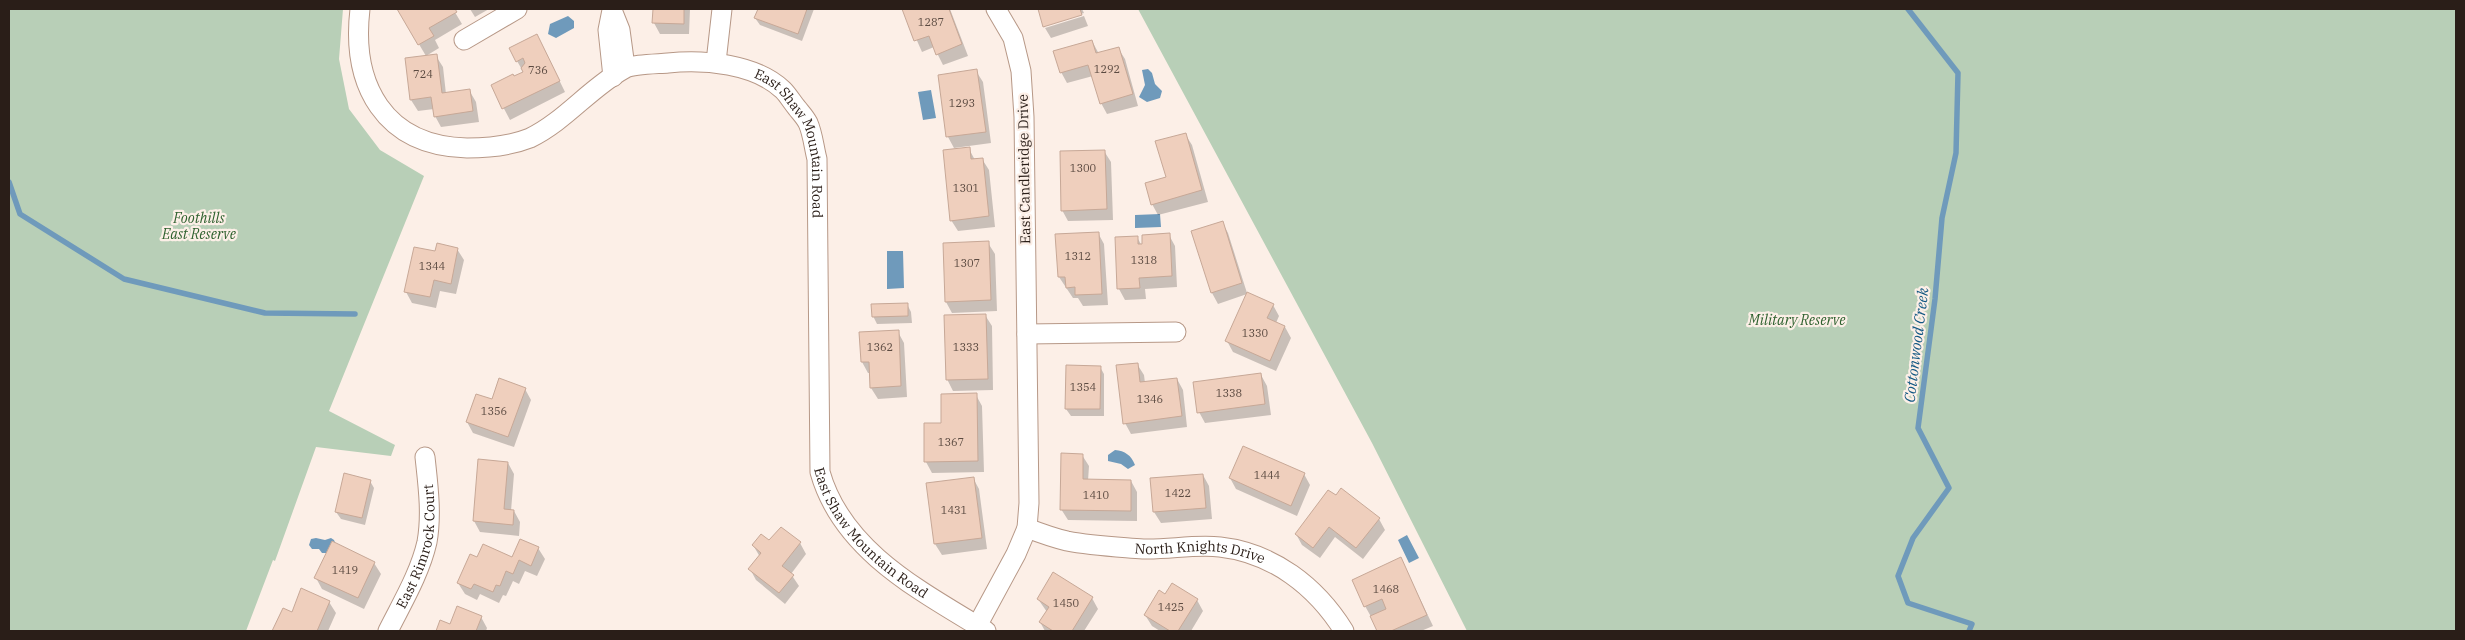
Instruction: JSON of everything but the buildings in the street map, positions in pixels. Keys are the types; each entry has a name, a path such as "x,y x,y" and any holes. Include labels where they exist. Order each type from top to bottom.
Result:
{"street":[{"path":"360,9 360,57 366,86 379,108 393,124 413,137 431,144 475,148 500,146 529,138 561,118 619,72 620,30 612,9"},
{"path":"464,40 517,9"},
{"path":"716,62 722,9"},
{"name":"East Candleridge Drive","path":"981,628 1028,528 1029,503 1024,117 1021,71 1013,38 996,9"},
{"name":"East Shaw Mountain Road","path":"619,72 676,62 716,62 749,70 782,89 808,122 817,159 820,472 826,492 859,543 902,579 981,628"},
{"path":"1027,334 1176,332"},
{"name":"East Rimrock Court","path":"388,631 415,575 427,542 430,503 425,457"},
{"name":"North Knights Drive","path":"1028,528 1067,541 1144,549 1218,547 1245,551 1271,561 1300,580 1326,604 1344,631"}],"green space":[{"name":"Foothills East Reserve","path":"9,9 343,9 339,59 349,109 380,150 424,176 329,411 395,445 391,456 316,447 275,561 273,560 246,631 9,631"},
{"name":"Military Reserve","path":"1138,9 2456,9 2456,631 1467,631 1372,443"}],"water":[{"path":"568,16 574,21 574,28 556,38 548,34 550,24"},
{"path":"1148,69 1152,73 1155,84 1162,91 1160,98 1147,102 1139,97 1145,85 1142,70"},
{"path":"931,90 936,118 923,120 918,92"},
{"path":"1160,214 1161,227 1135,228 1135,215"},
{"path":"887,251 903,251 904,288 887,289"},
{"path":"1115,450 1127,454 1135,465 1128,469 1121,464 1108,461 1108,455"},
{"path":"1407,535 1419,558 1409,563 1398,540"},
{"path":"331,538 336,545 326,553 322,553 319,549 312,549 309,545 311,539 325,540"}],"waterway":[{"name":"Cottonwood Creek","path":"1908,9 1958,73 1956,153 1942,218 1935,299 1918,428 1949,488 1913,538 1898,576 1908,603 1972,624 1969,631"},
{"path":"9,182 20,214 124,279 265,313 355,314"}]}
